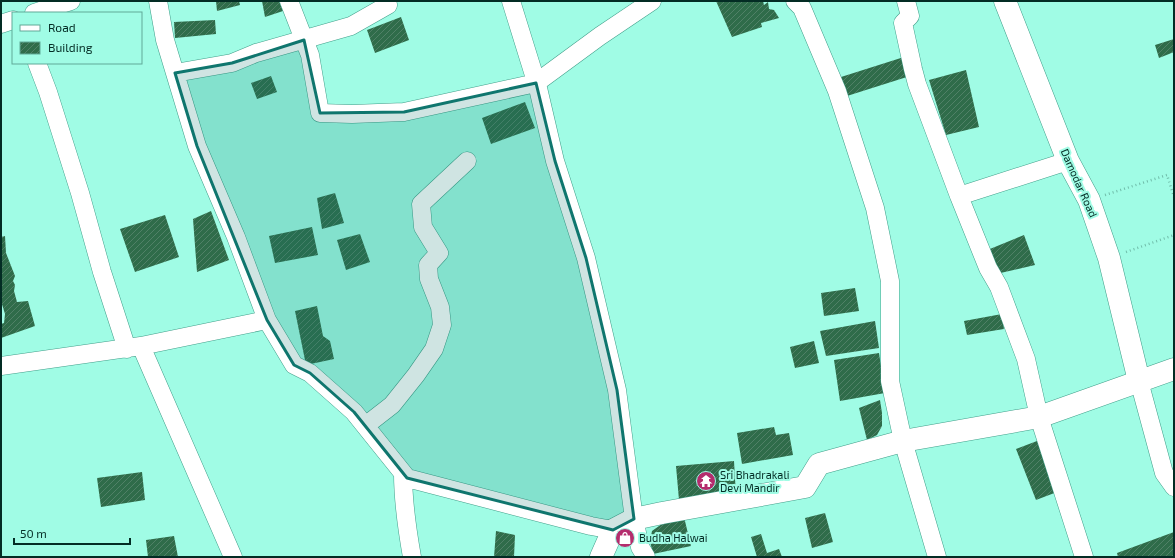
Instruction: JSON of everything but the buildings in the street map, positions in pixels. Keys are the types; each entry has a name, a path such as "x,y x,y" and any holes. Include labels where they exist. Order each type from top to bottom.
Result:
{"street":[{"path":"37,12 71,1"},
{"path":"158,1 165,40 197,146 236,237 267,320 294,365 310,373 354,412 407,478 591,526 614,530"},
{"path":"289,1 310,55 320,113 352,114 404,112 536,83 600,36 652,1"},
{"path":"511,1 536,83 554,161 586,258 617,390 634,519 640,547 646,557"},
{"path":"795,1 802,8 837,91 874,208 890,281 890,381 903,441 937,557"},
{"path":"906,1 910,16 903,23 913,69 988,268 999,287 1026,359 1039,417 1084,557"},
{"name":"Damodar Road","path":"1005,1 1068,161 1089,200 1109,258 1139,381"},
{"path":"174,73 232,63 256,53 351,26 388,5"},
{"path":"1,24 12,20"},
{"path":"37,64 48,92 80,193 102,272 134,348 233,557"},
{"path":"365,426 392,405 434,349 442,326 440,307 430,279 428,265 439,253 423,227 421,204 467,161"},
{"path":"960,196 1068,161"},
{"path":"1,366 134,348 267,320"},
{"path":"601,557 614,530 634,519 662,512 805,487 819,464 903,441 1039,417 1174,370"},
{"path":"1139,381 1164,473 1174,487"},
{"path":"403,474 406,526 412,557"}],"path":[{"path":"1089,200 1167,175 1174,197"},
{"path":"1109,258 1174,235"}],"highlighted area":[{"path":"304,40 320,113 404,112 536,83 555,161 586,258 617,390 634,519 613,530 407,478 354,412 310,373 294,365 267,320 197,146 175,73 232,63"}],"place":[{"name":"Sri Bhadrakali Devi Mandir","path":"706,481"},
{"name":"Budha Halwai","path":"625,538"}]}
